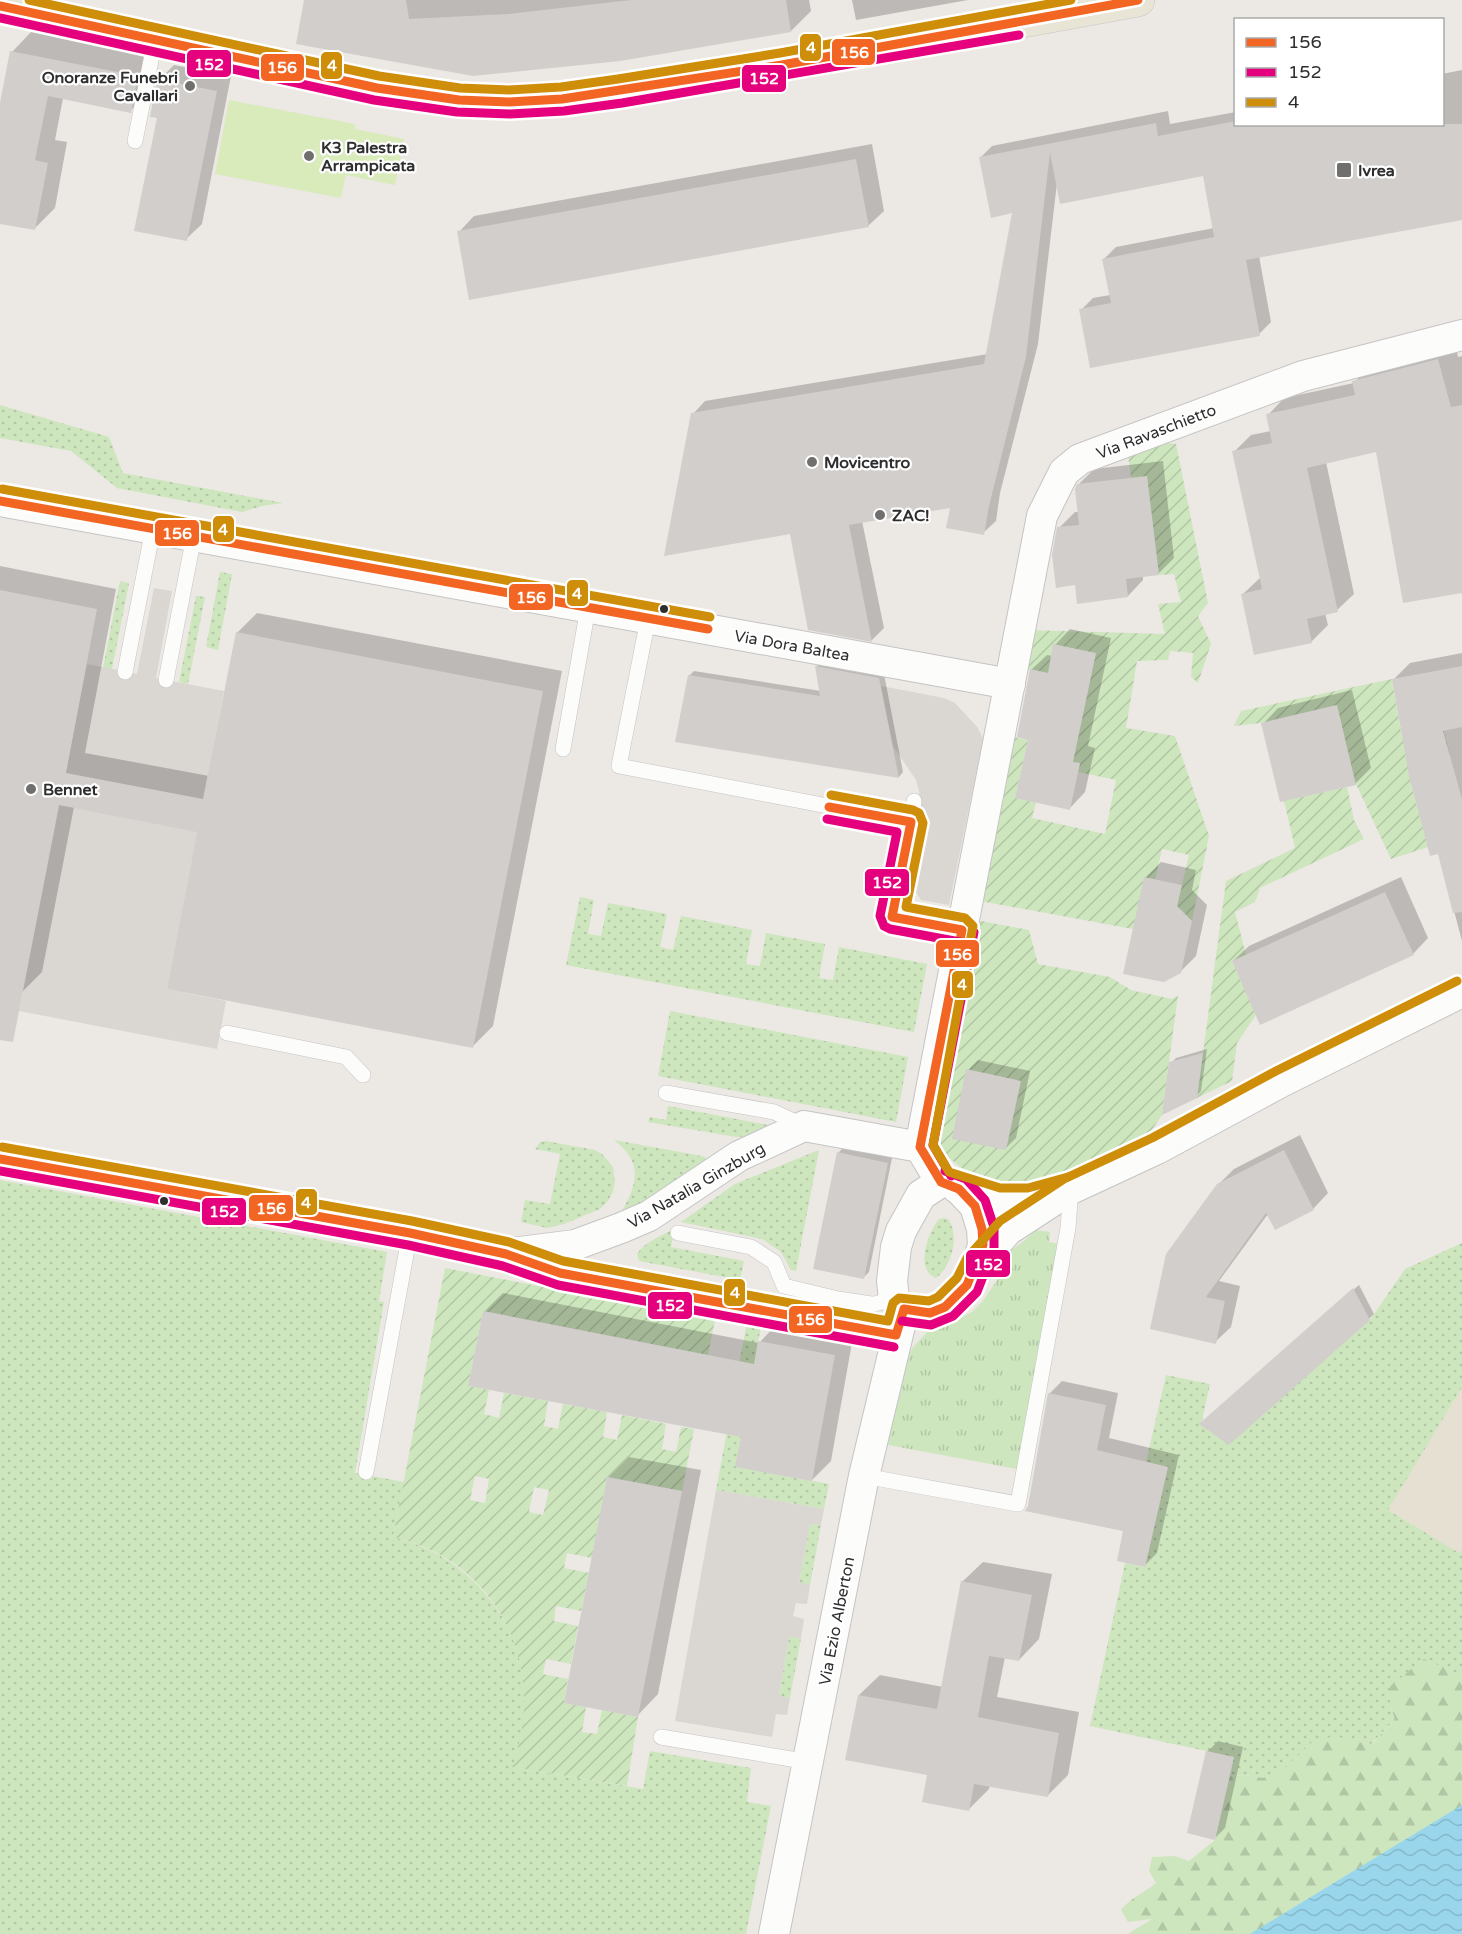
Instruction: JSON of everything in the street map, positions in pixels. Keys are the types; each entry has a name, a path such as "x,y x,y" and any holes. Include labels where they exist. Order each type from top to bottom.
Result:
{"main road":[{"path":"0,6 377,88 459,100 509,102 562,99 620,91 1015,11 1138,0"}],"street":[{"name":"Via Ravaschietto","path":"1010,684 1042,516 1064,471 1080,459 1303,376 1462,336"},
{"name":"Via Dora Baltea","path":"0,501 1010,684"},
{"path":"920,1147 1010,684"},
{"path":"977,1265 1008,1230 1071,1190 1157,1149 1281,1082 1462,992"},
{"path":"804,1126 920,1147 950,1185 975,1206 982,1229 983,1245 977,1265 967,1285 945,1307 930,1313 898,1315 892,1281 896,1247 901,1231 921,1195 950,1185 998,1200 1030,1200 1071,1190"},
{"name":"Via Natalia Ginzburg","path":"506,1254 574,1245 649,1216 739,1156 804,1126"},
{"name":"Via Natalia Ginzburg","path":"0,1159 410,1233 506,1254 560,1273 898,1315"},
{"name":"Via Ezio Alberton","path":"774,1934 898,1315"}],"lane":[{"path":"135,141 154,40"},
{"path":"124,672 153,529"},
{"path":"166,680 194,536"},
{"path":"563,750 602,610"},
{"path":"648,619 619,766 910,822"},
{"path":"914,801 892,917 962,930"},
{"path":"227,1033 346,1057 363,1075"},
{"path":"666,1093 774,1112 804,1126"},
{"path":"864,1476 1018,1504 1068,1228 1071,1190"},
{"path":"366,1472 410,1233"},
{"path":"678,1233 751,1247 774,1262 784,1287 871,1304 898,1315"},
{"path":"661,1737 808,1762"}],"shaded area":[{"path":"154,588 172,591 156,678 224,691 167,989 226,1001 217,1049 19,1011 87,664 137,674"},
{"path":"881,686 944,698 955,703 978,728 983,739 949,905 921,900 915,890 909,865 920,801 919,791 916,780 893,746"},
{"path":"1462,1360 1462,1675 1329,1614"},
{"path":"716,1490 824,1509 821,1525 810,1524 799,1582 810,1585 807,1604 796,1603 793,1616 804,1619 801,1638 789,1637 779,1695 790,1698 787,1715 776,1714 772,1737 675,1721"}],"green space":[{"name":"K3 Palestra Arrampicata","path":"229,100 355,124 355,129 404,139 395,185 346,175 341,198 215,174"},
{"path":"0,405 109,437 123,473 283,503 242,512 117,488 71,451 0,438"},
{"path":"1167,443 1176,444 1208,603 1198,616 1211,644 1198,683 1191,677 1193,653 1170,651 1168,660 1137,661 1126,728 1175,736 1209,836 1192,921 1177,906 1189,855 1162,849 1155,880 1144,878 1133,929 980,901 1013,737 1028,740 1015,798 1036,802 1032,818 1105,834 1116,780 1078,772 1080,763 1073,762 1054,644 1048,673 1019,668 1027,630 1165,634 1158,604 1181,602 1174,574 1159,575 1147,477 1131,478 1128,455"},
{"path":"220,572 232,574 218,650 206,647"},
{"path":"120,581 129,583 112,669 103,668"},
{"path":"196,596 205,597 188,684 179,682"},
{"path":"1392,679 1402,738 1444,731 1450,754 1413,764 1411,784 1428,847 1391,859 1356,784 1335,728 1342,727 1337,705 1261,723 1234,726 1241,711"},
{"path":"1347,787 1354,820 1364,839 1260,888 1255,902 1235,912 1246,955 1232,961 1256,1015 1237,1043 1232,1081 1197,1098 1226,881 1295,848 1284,801"},
{"path":"580,897 594,900 588,934 601,936 608,903 667,914 660,947 673,950 681,916 752,930 746,964 760,966 766,933 825,944 819,978 833,980 839,947 927,964 914,1032 566,965"},
{"path":"976,920 1029,930 1038,964 1110,977 1131,990 1172,999 1178,995 1162,1115 1149,1134 1062,1178 1013,1183 991,1180 960,1167 947,1156 939,1145 936,1135"},
{"path":"670,1011 908,1057 896,1122 658,1076"},
{"path":"668,1106 769,1127 752,1136 736,1137 648,1122 650,1117 666,1120"},
{"path":"614,1140 702,1156 711,1161 617,1220 628,1199 635,1178 631,1159 625,1149"},
{"path":"546,1141 595,1150 602,1154 613,1167 615,1183 608,1201 600,1209 564,1224 547,1228 521,1222 525,1200 550,1204 560,1154 535,1149 540,1142"},
{"path":"819,1150 796,1271 791,1270 781,1252 762,1239 681,1222 735,1184"},
{"path":"0,1180 387,1252 379,1301 384,1302 355,1473 404,1482 393,1537 423,1547 450,1562 474,1582 494,1605 510,1631 520,1660 525,1690 524,1722 513,1767 643,1789 650,1751 751,1768 747,1802 771,1806 746,1934 0,1934"},
{"path":"939,1219 948,1219 952,1226 954,1242 946,1266 936,1278 929,1274 926,1267 925,1250 935,1225"},
{"path":"675,1228 671,1247 744,1261 740,1280 639,1261 637,1254 644,1246"},
{"path":"1035,1230 1050,1232 1049,1242 1059,1244 1017,1469 888,1445 905,1362 913,1347 930,1329 951,1323 972,1312 982,1302 1002,1273 1010,1251"},
{"path":"1462,1243 1462,1387 1388,1510 1459,1553 1462,1550 1462,1675 1453,1673 1390,1705 1395,1719 1370,1745 1358,1742 1263,1778 1244,1775 1230,1776 1234,1757 1090,1726 1125,1563 1145,1567 1168,1467 1146,1462 1166,1375 1210,1384 1201,1425 1370,1320 1405,1269"},
{"path":"445,1268 715,1320 708,1355 483,1311 468,1386 489,1390 484,1414 499,1418 504,1393 548,1401 544,1426 558,1429 563,1404 607,1412 603,1437 617,1440 622,1415 666,1424 662,1449 676,1452 681,1427 694,1429 682,1491 607,1477 592,1558 567,1553 564,1568 589,1573 581,1611 556,1606 554,1621 578,1626 571,1664 546,1659 543,1674 568,1679 564,1702 586,1707 582,1732 597,1734 602,1710 638,1717 627,1786 512,1767 522,1730 524,1693 519,1657 506,1624 487,1594 462,1569 430,1550 393,1537","holes":["475,1476 489,1479 485,1503 470,1500","534,1487 549,1490 543,1515 529,1512"]},
{"path":"747,1323 761,1326 751,1382 736,1379"},
{"path":"730,1415 744,1418 736,1467 829,1484 824,1509 716,1490"},
{"path":"810,1524 821,1525 810,1585 799,1583"},
{"path":"789,1636 801,1638 790,1698 779,1696"},
{"path":"1424,1659 1462,1675 1462,1807 1253,1934 1128,1934 1152,1919 1128,1922 1121,1910 1156,1883 1149,1871 1152,1857 1175,1856 1189,1861 1215,1840 1230,1776 1244,1775 1263,1778 1285,1768 1313,1741 1335,1736 1371,1745 1395,1719 1390,1705 1389,1687"}],"water":[{"path":"1462,1805 1462,1934 1250,1934"}],"building":[{"path":"304,0 406,0 409,19 508,14 631,0 786,0 791,32 620,61 473,76 296,44"},
{"path":"10,51 138,76 131,113 48,96 35,160 48,163 35,230 0,224 0,103"},
{"path":"157,79 217,91 187,241 134,231 157,118 150,117"},
{"path":"1234,121 1234,126 1444,126 1444,124 1462,124 1462,220 1246,260 1260,336 1090,368 1079,309 1111,303 1102,259 1214,237 1203,176 1060,204 1050,153 1026,357 984,535 946,528 950,508 849,525 872,642 808,630 790,534 664,556 691,413 984,364 1012,213 991,218 979,157 1156,123 1158,136"},
{"path":"856,159 869,227 469,300 457,231"},
{"path":"1438,359 1451,407 1462,405 1462,593 1403,603 1376,452 1307,468 1338,612 1307,619 1312,643 1254,655 1241,594 1262,589 1232,451 1272,443 1266,414 1355,395 1352,381"},
{"path":"1147,476 1159,575 1126,579 1128,597 1077,604 1075,585 1056,588 1052,555 1057,527 1079,525 1075,489 1077,484"},
{"path":"0,590 97,609 66,773 203,799 236,632 543,691 473,1048 167,989 197,832 59,805 13,1042 0,1040"},
{"path":"1053,644 1096,653 1073,762 1080,763 1070,810 1015,798 1028,740 1017,737 1030,669 1048,673"},
{"path":"815,666 879,678 899,778 675,742 688,675 820,696"},
{"path":"1462,666 1462,727 1443,731 1462,799 1462,912 1453,913 1438,854 1430,856 1409,776 1392,679"},
{"path":"1337,705 1356,785 1280,802 1261,723"},
{"path":"1144,877 1182,885 1177,906 1192,921 1181,973 1164,982 1123,974"},
{"path":"1385,892 1414,955 1260,1025 1232,961"},
{"path":"1203,1053 1197,1098 1162,1115 1169,1062"},
{"path":"966,1069 1021,1081 1006,1150 952,1139"},
{"path":"1284,1150 1314,1210 1275,1230 1266,1213 1206,1297 1225,1301 1216,1344 1150,1329 1166,1254 1217,1184"},
{"path":"837,1152 888,1163 864,1279 813,1269"},
{"path":"1353,1288 1370,1320 1229,1445 1199,1424"},
{"path":"483,1311 754,1364 758,1341 835,1355 812,1481 735,1467 741,1437 468,1386"},
{"path":"1048,1393 1106,1405 1097,1450 1168,1467 1145,1567 1117,1561 1123,1531 1025,1511 1028,1506"},
{"path":"607,1477 682,1491 638,1717 564,1703"},
{"path":"961,1581 1032,1595 1019,1661 989,1656 978,1717 1059,1733 1048,1797 974,1784 969,1811 922,1802 927,1775 845,1760 858,1695 937,1709"},
{"path":"1206,1751 1234,1757 1215,1840 1187,1833"}],"transit line":[{"name":"4","path":"29,0 379,76 460,88 509,90 561,87 618,79 780,53 1071,0"},
{"name":"156","path":"0,6 377,88 459,100 509,102 562,99 782,65 1138,0"},
{"name":"152","path":"0,18 374,100 457,112 510,114 564,111 622,103 1019,35"},
{"name":"4","path":"2,489 710,617"},
{"name":"156","path":"0,501 708,629"},
{"name":"4","path":"831,795 919,813 923,823 906,907 965,918 973,926 933,1145 949,1172 1000,1188 1028,1188 1068,1177"},
{"name":"156","path":"0,1159 410,1233 506,1254 560,1273 896,1335 904,1309 930,1313 945,1307 967,1285 983,1245 982,1229 975,1206 959,1189 941,1182 920,1147 962,930 892,917 911,822 829,807"},
{"name":"152","path":"827,819 897,832 880,916 884,926 960,942"},
{"name":"152","path":"951,1176 933,1145 974,932"},
{"name":"4","path":"2,1147 412,1221 509,1242 563,1261 888,1321 893,1303 899,1298 929,1301 938,1297 957,1278 967,1258 1000,1221 1064,1179 1152,1138 1276,1071 1457,981"},
{"name":"152","path":"0,1171 408,1245 503,1266 558,1285 894,1347"},
{"name":"152","path":"902,1321 931,1325 953,1316 977,1292 994,1248 994,1227 985,1200 966,1179 945,1171"}],"place":[{"name":"Onoranze Funebri Cavallari","path":"190,86"},
{"name":"K3 Palestra Arrampicata","path":"309,156"},
{"name":"Ivrea","path":"1344,170"},
{"name":"Movicentro","path":"812,462"},
{"name":"ZAC!","path":"880,515"},
{"name":"Bennet","path":"31,789"}]}
